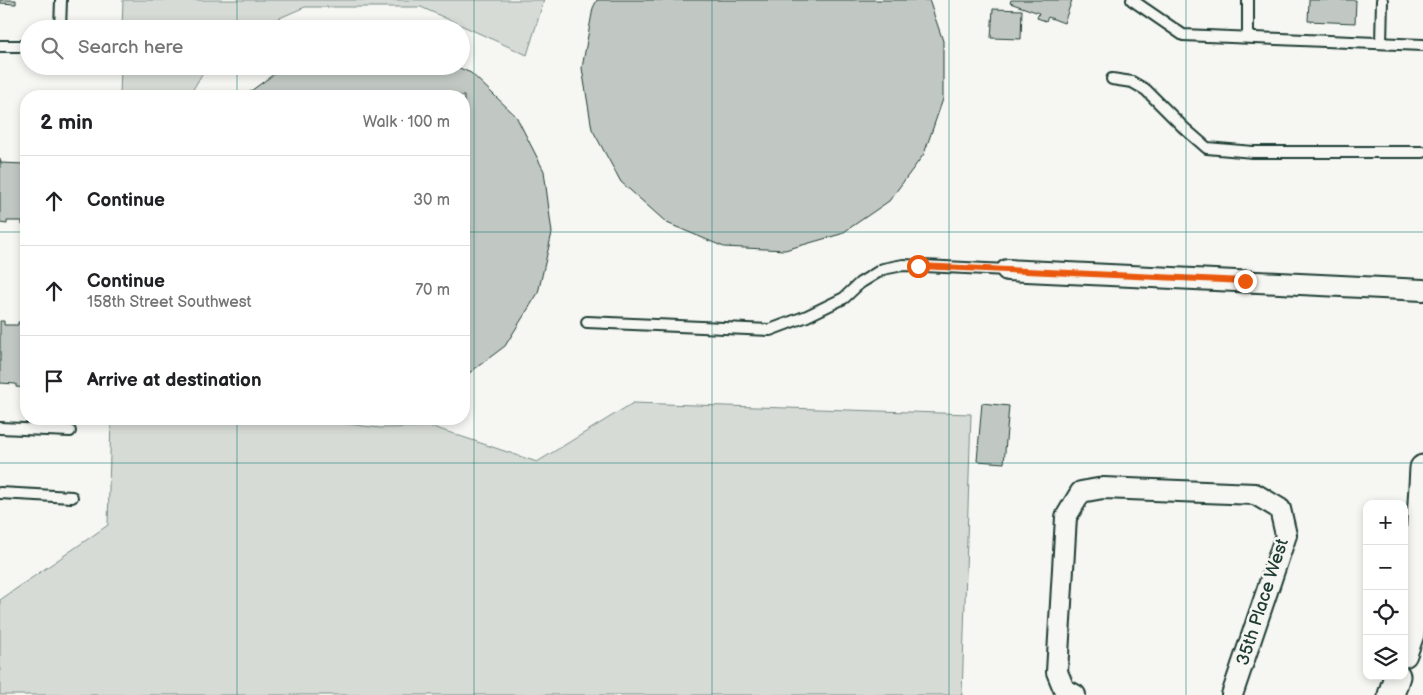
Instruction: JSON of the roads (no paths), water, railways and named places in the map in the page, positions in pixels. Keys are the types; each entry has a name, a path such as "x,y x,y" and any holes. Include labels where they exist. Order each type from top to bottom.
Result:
{"street":[{"path":"1007,270 1423,290"},
{"path":"1413,640 1423,468"},
{"name":"35th Place West","path":"1070,692 1057,672 1066,517 1081,492 1103,488 1255,494 1280,509 1286,534 1232,695"},
{"path":"1391,695 1396,680"}],"lane":[{"path":"60,20 61,0"},
{"path":"1132,0 1183,35 1423,45"},
{"path":"1248,0 1248,37"},
{"path":"1381,43 1382,0"},
{"path":"0,46 20,46"},
{"path":"1112,79 1132,82 1146,90 1184,128 1208,148 1252,152 1423,152"},
{"path":"587,322 770,330 807,316 844,298 860,283 883,269 903,265 1007,270"},
{"path":"0,428 70,431"},
{"path":"0,493 72,497"}]}
